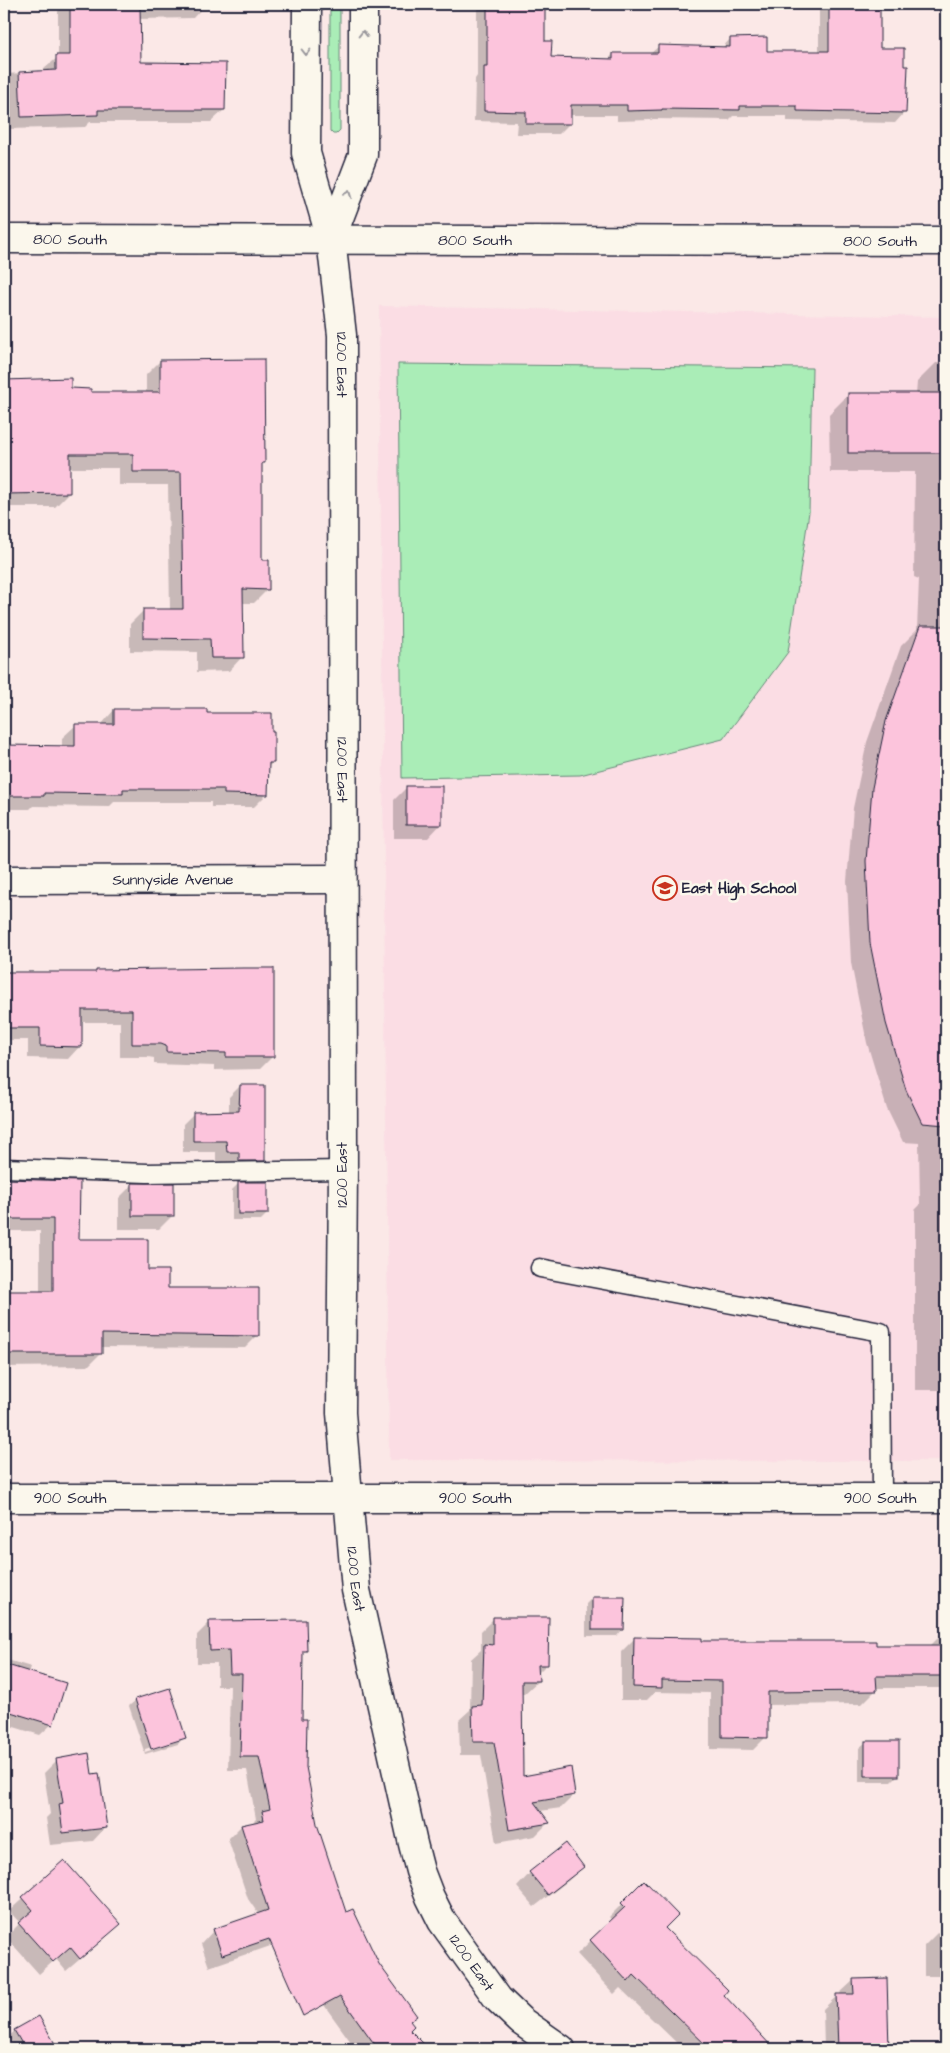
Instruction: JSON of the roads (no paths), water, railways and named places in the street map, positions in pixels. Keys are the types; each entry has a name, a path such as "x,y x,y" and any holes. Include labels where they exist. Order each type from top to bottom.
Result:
{"street":[{"name":"1200 East","path":"307,4 306,154 331,239 342,335 343,1170 341,1413 356,1590 413,1844 420,1871 430,1897 442,1921 498,1999 521,2021 562,2049"},
{"name":"1200 East","path":"331,239 363,155 363,4"},
{"name":"800 South","path":"4,239 946,241"},
{"name":"Sunnyside Avenue","path":"4,880 342,879"},
{"name":"900 South","path":"4,1498 348,1500 946,1498"}],"lane":[{"path":"4,1168 148,1173 343,1170"},
{"path":"540,1268 881,1332 882,1498"}],"place":[{"name":"East High School","path":"665,888"}]}
